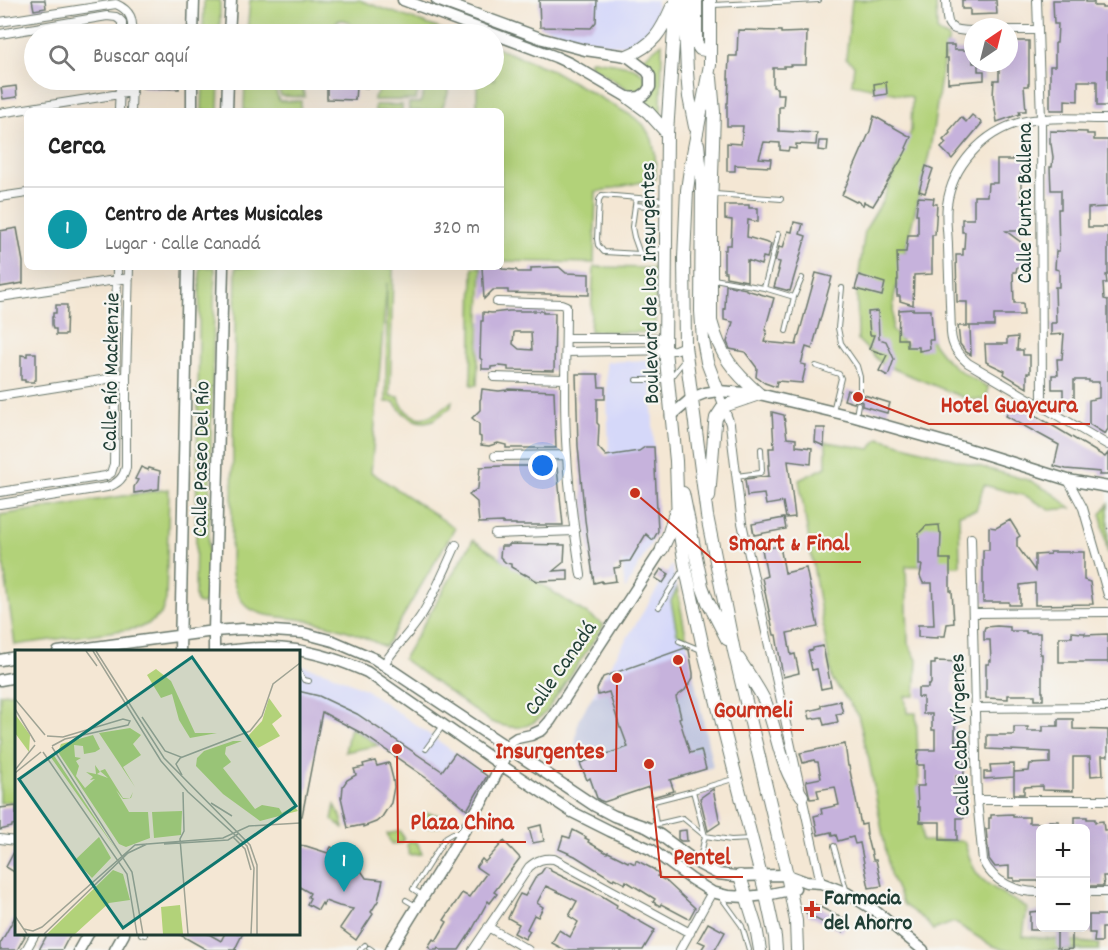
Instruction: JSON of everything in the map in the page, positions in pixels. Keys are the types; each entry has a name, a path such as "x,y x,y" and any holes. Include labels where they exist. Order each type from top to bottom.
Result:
{"main road":[{"path":"193,24 194,0"},
{"path":"230,24 231,0"},
{"path":"403,0 467,24"},
{"path":"437,0 502,24"},
{"path":"627,56 642,50 657,36 675,0"},
{"name":"Boulevard de los Insurgentes","path":"675,0 667,133 665,344 676,461 678,523 704,652 765,895 776,950"},
{"path":"684,0 689,97 702,183 701,311 703,340 707,362 718,391"},
{"path":"696,0 696,43 700,49 710,51"},
{"name":"Boulevard de los Insurgentes","path":"710,2 710,65 690,169 685,219 685,351 707,516 734,651 787,875 796,921 797,950"},
{"path":"504,25 543,39 585,50 627,56 647,71 651,82 646,93 640,97 629,98"},
{"path":"504,38 556,57 629,98 648,112 667,133"},
{"path":"710,65 714,112 711,194 711,321 715,336 730,366 759,394"},
{"path":"192,90 192,108"},
{"path":"227,108 228,90"},
{"name":"Calle Paseo Del Río","path":"180,650 188,270"},
{"name":"Calle Paseo Del Río","path":"214,650 223,270"},
{"path":"671,416 692,399 705,393 718,391 759,394 855,417 1068,480 1108,487"},
{"path":"707,516 716,418 724,406 759,394"},
{"path":"676,461 702,586 708,602 734,651 762,696 785,768 802,796"},
{"path":"662,549 677,503"},
{"name":"Calle Canadá","path":"508,748 517,738 542,730 550,721 662,549"},
{"path":"66,650 242,629 303,633 333,641 384,664 595,806 614,816 651,826 699,864 718,874 787,875 847,893 874,910 923,950"},
{"path":"230,650 248,648 290,650"},
{"path":"300,651 324,655 367,672 572,812 652,850 691,879 716,893 746,897 765,895 790,890 806,882"},
{"path":"0,660 15,657"},
{"path":"0,680 15,677"},
{"path":"390,950 483,800 508,748"},
{"path":"740,876 756,927 760,950"},
{"path":"79,950 87,935"},
{"path":"115,950 123,935"}],"street":[{"path":"946,0 946,21 952,28 964,31"},
{"name":"Calle Punta Ballena","path":"1037,0 1041,119 1042,407"},
{"path":"0,22 116,4 126,10 132,24"},
{"path":"119,19 126,10"},
{"path":"39,16 41,24"},
{"path":"60,24 107,16 116,16 122,24"},
{"path":"0,34 24,30"},
{"path":"1018,30 1037,30"},
{"path":"119,90 119,108"},
{"path":"31,108 132,92 131,108"},
{"path":"0,113 24,109"},
{"path":"1108,119 1041,119 1023,121 1004,128 969,155 955,175 947,206 951,333 956,351 968,363 1108,445"},
{"path":"0,196 24,193"},
{"name":"Calle Río Mackenzie","path":"111,473 114,464 117,270"},
{"name":"Calle Río Mackenzie","path":"122,478 126,467 129,270"},
{"path":"0,297 129,278"},
{"path":"497,302 565,305 567,455 581,575"},
{"path":"566,338 665,344 685,351"},
{"path":"605,339 606,352"},
{"path":"566,352 606,352 665,344"},
{"path":"0,396 126,377"},
{"path":"494,377 565,379"},
{"path":"718,391 730,423 742,523 821,884"},
{"path":"495,456 567,455"},
{"path":"0,492 106,476 111,473 122,478 118,483 107,487 0,504"},
{"path":"1068,480 1083,508 1108,595"},
{"path":"14,490 16,501"},
{"path":"495,534 575,531"},
{"name":"Calle Cabo Vírgenes","path":"971,538 977,800 983,861 995,877 1017,889 1036,892"},
{"path":"384,664 432,598 456,545"},
{"path":"973,614 1108,612"},
{"path":"974,708 1108,707"},
{"path":"977,800 1108,800"},
{"path":"0,839 15,841"},
{"path":"473,950 529,867 544,858 554,859 690,933"},
{"path":"1090,892 1108,892"},
{"path":"681,950 716,893"},
{"path":"488,927 528,950"},
{"path":"26,950 34,935"}],"lane":[{"path":"710,2 819,0"},
{"path":"711,194 782,199"},
{"path":"666,248 640,254 604,252 598,245 597,239 598,200 602,195 667,204"},
{"path":"636,198 632,227 640,254"},
{"path":"635,205 667,204"},
{"path":"764,288 778,234"},
{"path":"786,331 794,297 802,278"},
{"path":"711,279 764,288 794,297"},
{"path":"842,288 838,328 841,343 857,366 860,376 860,394"},
{"path":"636,380 668,380 675,373 685,351"},
{"path":"816,366 839,374 841,378 832,412"},
{"path":"855,417 858,404"},
{"path":"736,476 760,473 763,468 761,449"},
{"path":"659,607 685,566"},
{"path":"680,641 704,652"},
{"path":"300,673 304,680 309,681"},
{"path":"426,749 444,724"},
{"path":"736,779 654,801 651,826 683,818 705,836 731,840 751,839"},
{"path":"693,791 705,836 699,864"},
{"path":"423,896 413,889 446,837 453,833 462,834"},
{"path":"834,846 847,893"},
{"path":"716,893 742,926 749,950"},
{"path":"406,900 417,907"},
{"path":"360,950 369,948"}],"shaded area":[{"path":"539,0 657,1 656,14 646,34 631,43 611,45 540,27"},
{"path":"650,360 658,531 625,590 609,455 606,362"},
{"path":"672,565 692,667 592,697 603,677"},
{"path":"300,665 327,672 365,689 488,776 467,810 435,784 361,733 322,714 300,818"},
{"path":"692,667 713,767 599,804 580,763 575,745 578,721 592,697"}],"green space":[{"path":"204,0 220,0 220,24 203,24"},
{"path":"250,0 359,0 426,24 350,24 342,20 335,24 248,24"},
{"path":"852,0 936,0 937,30 949,38 930,150 894,297 892,330 905,344 930,338 942,355 955,367 988,387 987,400 967,399 882,364 858,340 857,288 865,230 883,200 911,131 912,97 852,84 854,65 846,58"},
{"path":"662,43 661,121 646,101 654,90 656,79 652,69 642,59"},
{"path":"504,51 552,70 643,124 652,139 656,179 596,192 594,263 504,261 504,108 477,108 477,90 504,90"},
{"path":"591,60 616,63 639,71 644,75 645,87 639,93 629,90 591,66 589,62"},
{"path":"203,90 219,90 218,108 202,108"},
{"path":"245,90 275,90 279,101 301,101 300,108 244,108"},
{"path":"279,90 303,90 305,97 281,96"},
{"path":"419,90 415,100 374,100 379,91"},
{"path":"425,90 448,90 442,108 409,108 409,103 420,103"},
{"path":"375,105 402,105 402,108 375,108"},
{"path":"594,267 656,268 655,333 590,331"},
{"path":"200,270 215,270 207,602 197,603 195,596"},
{"path":"236,270 393,270 390,396 399,397 403,407 411,415 421,418 435,414 452,401 451,407 435,419 423,422 412,419 394,402 386,402 387,282 371,472 455,528 385,647 333,626 258,613 240,598 234,585 231,565"},
{"path":"473,270 482,270 477,385 471,385"},
{"path":"879,438 1031,481 1054,494 1071,508 1050,510 1026,496 984,485 976,510 959,514 960,566 906,566 908,643 917,660 915,696 905,696 907,713 916,713 922,841 964,841 979,876 1027,908 1023,936 1099,944 1099,950 1004,950 989,944 954,922 933,930 925,920 904,905 890,874 869,760 858,715 832,679 799,480 826,467 826,442 870,449"},
{"path":"169,489 166,600 161,614 139,628 15,645 0,539 0,515"},
{"path":"1108,504 1108,555 1101,514"},
{"path":"473,540 604,625 546,712 527,726 514,727 491,722 403,659"},
{"path":"677,588 687,641 677,633 671,601"},
{"path":"15,692 15,801 0,803 0,694"},
{"path":"350,727 379,745 345,752"},
{"path":"335,805 341,816 344,828 332,820"},
{"path":"426,813 438,815 440,826 428,827 423,817"},
{"path":"400,831 404,839 402,843 391,844 387,834"},
{"path":"409,841 417,842 422,854 409,855 407,845"}],"building":[{"path":"32,0 45,0 46,8 34,10"},
{"path":"539,0 597,0 596,22 591,28 540,27"},
{"path":"962,0 996,0 997,14 970,15 970,9 962,9"},
{"path":"1053,0 1086,0 1086,2 1094,2 1094,6 1108,8 1108,106 1097,106 1097,81 1078,81 1078,101 1065,100 1065,110 1050,110 1050,66 1055,66 1058,24 1054,24"},
{"path":"738,30 807,32 806,65 773,68 773,87 777,88 777,94 784,94 783,107 779,107 779,131 817,133 816,145 796,144 796,149 789,148 788,151 780,150 780,143 764,142 759,158 771,159 770,167 735,165 735,171 727,171 727,143 741,144 743,126 727,126 729,56 737,56"},
{"path":"1018,41 1029,41 1029,84 1024,86 1026,111 1019,111 1020,114 997,122 993,96 994,80 999,80 999,72 1018,72"},
{"path":"945,45 954,45 954,50 964,50 964,72 984,72 984,80 948,83 948,58 945,58"},
{"path":"886,82 887,94 875,96 874,84"},
{"path":"16,86 17,97 3,99 1,88"},
{"path":"327,90 356,90 355,100 327,99"},
{"path":"972,115 982,123 952,159 941,148 946,143 943,140 961,117 966,122"},
{"path":"874,116 911,137 904,155 873,206 864,202 863,205 842,195 870,131"},
{"path":"1050,131 1087,132 1087,134 1094,134 1094,140 1108,140 1108,207 1088,208 1088,227 1108,227 1108,275 1106,275 1107,283 1103,283 1104,299 1108,300 1108,429 1105,434 1089,424 1089,400 1099,398 1099,382 1074,380 1074,409 1063,409 1063,389 1052,389 1052,375 1058,375 1057,359 1062,359 1064,334 1051,335 1051,323 1056,323 1055,287 1059,287 1059,270 1055,269 1056,251 1059,251 1058,209 1061,209 1061,190 1051,190 1050,167 1052,167 1053,157"},
{"path":"819,141 828,141 827,151 818,150"},
{"path":"1029,159 1028,171 1021,171 1021,196 1025,196 1024,231 1006,231 1026,246 1018,257 1023,257 1024,265 1017,267 1016,272 1013,272 1014,303 1023,303 1024,315 994,315 994,326 967,326 967,302 957,302 956,255 963,255 964,249 965,232 962,232 962,219 974,219 974,196 987,196 988,183 997,183 997,160"},
{"path":"926,166 933,169 925,193 919,191"},
{"path":"918,197 934,198 933,204 937,204 935,235 932,235 932,274 914,275 913,305 900,301 900,296 897,296 897,252 906,252 908,235 918,235 918,214 916,214"},
{"path":"725,205 749,205 749,208 758,208 758,222 748,220 747,237 771,244 767,258 763,257 761,265 747,260 747,281 726,277 726,272 724,272 724,250 726,250 726,245 731,245 732,220 725,219"},
{"path":"794,222 803,224 800,234 806,236 790,291 774,287 780,262 775,261 779,247 783,248 788,231 792,232"},
{"path":"17,228 23,262 23,283 0,287 0,231"},
{"path":"559,267 566,273 589,274 589,295 508,293 508,290 493,290 484,299 482,270 531,272 531,268"},
{"path":"816,273 832,277 812,349 806,347 801,364 806,365 802,383 777,381 776,387 765,383 756,377 757,368 745,352 730,349 727,342 733,322 724,320 726,285 774,298 764,342 796,345"},
{"path":"859,275 885,283 882,296 855,289"},
{"path":"56,305 67,305 66,335 56,335 56,329 53,329 52,317 53,313 56,313"},
{"path":"899,310 931,310 933,340 929,340 930,349 919,351 919,347 907,347 907,339 898,339"},
{"path":"543,311 543,313 555,313 554,371 508,370 508,367 500,366 482,369 481,321 483,321 483,312","holes":["514,332 531,332 532,350 519,349 513,344"]},
{"path":"878,311 879,339 886,341 894,359 888,376 879,371 887,355 869,349 874,335 870,335 868,312"},
{"path":"958,326 970,326 971,355 960,344"},
{"path":"1018,337 1017,350 1023,350 1023,355 1030,355 1027,388 1004,374 1005,371 986,362 985,344 1007,344 1007,338"},
{"path":"27,353 36,353 36,380 34,382 21,380 21,355 27,356"},
{"path":"576,374 598,374 599,387 605,387 605,399 597,399 597,423 599,425 598,447 606,456 654,447 658,531 653,540 646,534 630,561 620,562 621,567 614,568 616,581 594,583 578,446"},
{"path":"482,389 554,391 556,448 506,448 506,445 498,443 489,446 481,445 479,424 472,418 480,410"},
{"path":"847,390 856,392 858,398 864,395 890,403 887,413 862,406 859,400 854,403 844,400"},
{"path":"1013,402 1105,457 1108,453 1108,475 1054,466 1059,445 1006,416"},
{"path":"772,412 784,415 787,438 796,439 796,446 812,448 811,464 788,461 795,517 786,518 783,502 766,505 764,494 747,496 745,479 769,476 769,448 774,448"},
{"path":"816,428 825,428 824,446 815,442"},
{"path":"141,467 160,471 159,489 134,493 138,480 135,479"},
{"path":"480,467 557,468 563,525 479,523 477,502 469,495 478,488"},
{"path":"784,518 786,529 754,535 752,524"},
{"path":"1010,520 1020,536 1017,538 1017,546 1035,571 1035,555 1050,554 1050,552 1084,552 1084,580 1090,582 1093,604 1035,605 1035,583 1020,585 1020,605 1009,605 1009,602 983,602 983,550 989,550 989,527 996,528"},
{"path":"939,525 940,559 950,559 950,591 952,591 954,623 947,624 945,636 918,637 918,625 934,625 932,583 923,583 920,576 922,565 919,565 919,533 926,526"},
{"path":"509,544 565,545 564,562 553,571 568,570 568,580 537,581 511,567 511,564 506,563 500,557 501,546 509,546"},
{"path":"780,546 785,573 806,568 818,627 787,633 791,655 795,654 799,673 783,677 776,635 774,635 762,578 767,576 762,549"},
{"path":"661,569 669,574 663,583 655,578"},
{"path":"985,627 1010,627 1010,631 1040,633 1043,700 1035,700 1035,695 1008,695 1008,699 986,698 986,664 991,661 990,640 984,640 984,630"},
{"path":"1072,632 1085,633 1085,635 1108,634 1108,662 1059,662 1059,637 1072,637"},
{"path":"823,646 831,687 821,689 817,669 812,670 808,651"},
{"path":"685,648 689,650 693,678 685,690 676,697 681,717 679,718 690,753 701,750 706,769 670,780 674,791 652,797 649,787 604,802 599,800 590,778 587,780 580,763 628,747 609,692 598,695 597,689 603,677"},
{"path":"935,661 962,662 963,675 953,675 955,741 963,741 964,776 956,776 956,802 964,804 964,818 957,818 957,840 940,840 940,822 920,822 920,807 918,807 917,786 924,786 924,765 917,765 918,750 935,750 935,730 932,730 932,714 923,714 923,697 918,697 918,688 928,688 930,685 931,664 935,664"},
{"path":"300,691 319,696 357,714 442,771 455,753 487,776 467,810 435,784 361,733 322,712 302,816 300,816"},
{"path":"840,701 843,713 836,714 838,722 824,725 822,717 810,719 808,711 821,708 821,705"},
{"path":"1058,719 1073,719 1073,729 1108,730 1108,756 1102,756 1103,775 1091,776 1090,757 1073,757 1073,791 1043,790 1043,786 1024,787 1024,794 1014,794 1014,772 1029,771 1030,764 1050,763 1050,752 987,749 987,735 1014,735 1014,727 1028,727 1028,731 1043,731 1043,726 1058,726"},
{"path":"845,744 861,825 866,824 870,850 873,860 876,860 882,886 869,888 860,843 855,844 853,837 838,841 836,835 832,836 831,832 818,835 814,816 822,814 821,809 839,805 835,787 817,790 819,798 810,799 806,781 821,778 818,762 814,760 803,763 800,753"},
{"path":"375,761 377,766 389,763 394,787 391,803 376,822 363,827 363,825 348,828 341,797 343,786 347,780 356,775 354,769"},
{"path":"1014,764 1014,777 984,779 984,772 991,772 990,765"},
{"path":"713,789 720,823 708,831 700,798"},
{"path":"15,806 15,824 12,827 0,830 0,808"},
{"path":"1013,814 1013,817 1029,817 1029,823 1041,823 1036,824 1036,881 1014,881 1014,878 1009,878 1009,866 995,867 989,859 986,829 989,829 991,815"},
{"path":"1075,817 1087,817 1087,819 1095,819 1095,822 1103,821 1104,830 1108,830 1108,876 1103,876 1104,886 1090,886 1090,824 1075,824"},
{"path":"1049,821 1059,821 1059,824 1049,824"},
{"path":"541,825 544,841 533,843 529,828"},
{"path":"573,830 607,853 635,864 636,860 653,869 659,874 657,876 666,881 695,908 689,919 653,902 655,899 626,881 625,884 614,878 613,880 575,856 559,849 563,836 570,838"},
{"path":"686,830 687,841 681,841 678,839 678,831"},
{"path":"504,841 520,858 494,892 497,894 490,903 488,901 459,950 438,948 432,950 428,947 433,939 436,941 447,922 444,920 462,893 469,897 486,874 476,867 482,859 485,862"},
{"path":"300,845 328,853 331,847 346,853 343,861 360,869 366,878 383,880 378,901 371,912 373,914 356,940 340,928 353,909 325,901 318,910 307,904 310,893 300,887"},
{"path":"15,850 15,872 6,867"},
{"path":"545,867 602,896 617,905 616,908 655,930 643,950 565,950 552,943 559,930 570,937 578,922 569,916 577,901 546,886 537,903 543,907 538,917 534,915 527,929 530,931 525,939 514,933 519,924 508,918 520,894 525,896 537,875"},
{"path":"812,903 848,921 842,932 806,914"},
{"path":"1036,911 1036,930 1030,930 1030,912"},
{"path":"1090,915 1108,915 1108,928 1102,928 1102,942 1094,942 1095,933 1089,933"},
{"path":"15,917 15,935 25,936 17,950 0,950 0,944"},
{"path":"708,923 725,932 715,950 701,950 705,944 698,941"},
{"path":"1057,932 1072,932 1072,949 1057,948"},
{"path":"47,935 70,935 62,950 39,950"},
{"path":"181,935 210,935 221,941 224,935 242,935 235,949 237,950 207,950"}],"place":[{"name":"Hotel Guaycura","path":"858,397"},
{"name":"Smart & Final","path":"635,493"},
{"name":"Gourmeli","path":"678,660"},
{"name":"Insurgentes","path":"617,678"},
{"name":"Plaza China","path":"397,749"},
{"name":"Pentel","path":"649,764"},
{"name":"Centro de Artes Musicales","path":"344,892"},
{"name":"Farmacia del Ahorro","path":"812,909"}]}
